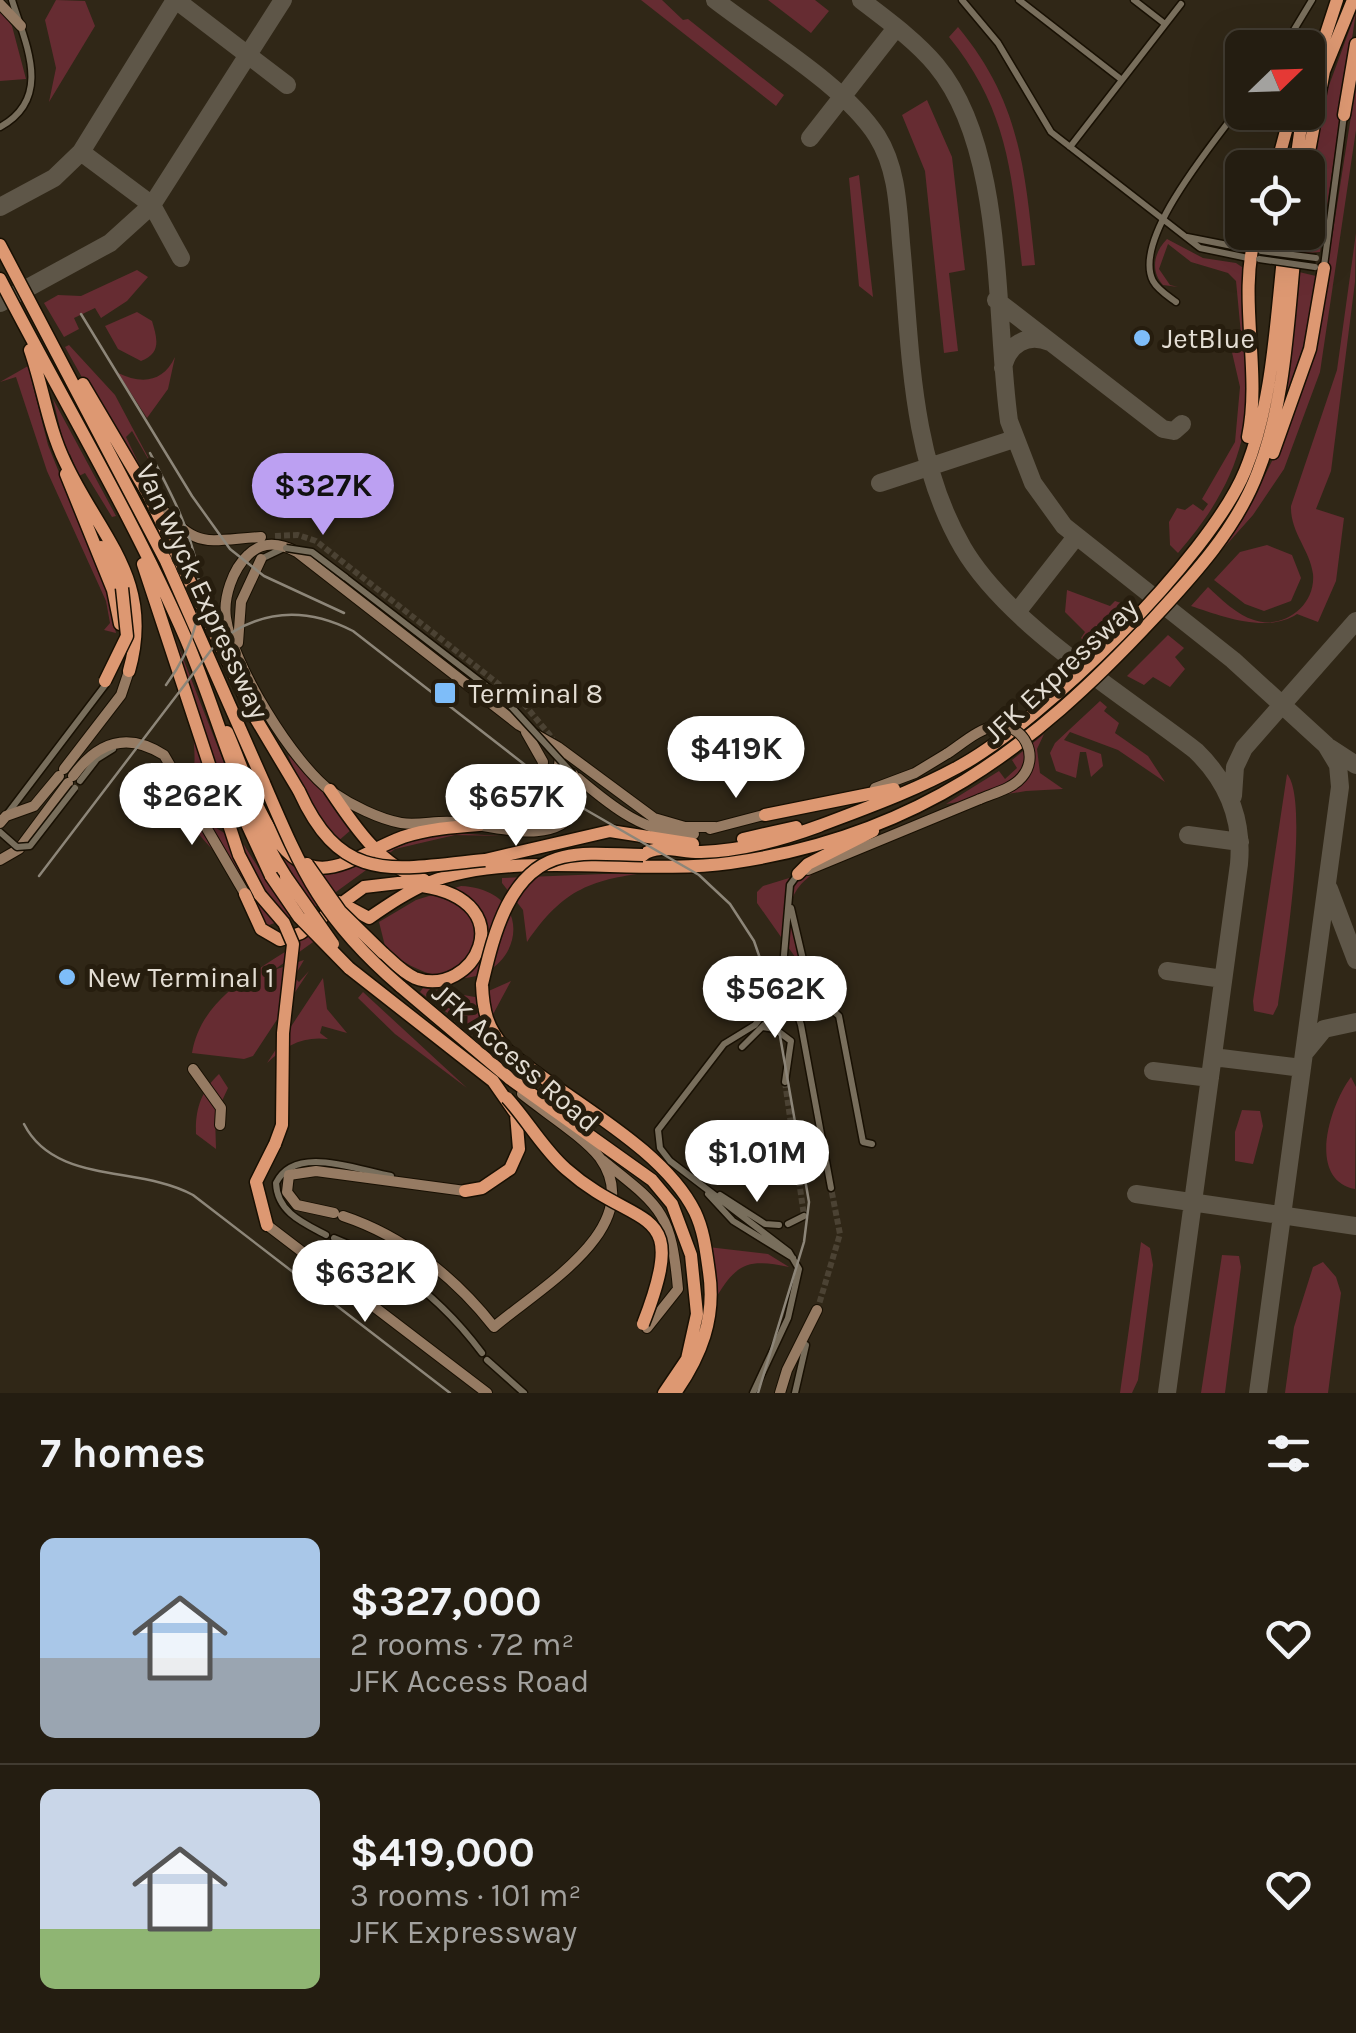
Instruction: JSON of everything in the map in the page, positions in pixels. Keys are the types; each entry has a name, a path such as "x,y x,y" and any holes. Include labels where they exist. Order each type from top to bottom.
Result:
{"highway":[{"path":"1321,30 1334,0"},
{"path":"1325,31 1334,0"},
{"path":"1309,150 1320,83 1354,0"},
{"path":"1344,115 1356,44"},
{"name":"Van Wyck Expressway","path":"0,246 155,539 311,889 331,919 404,989 509,1078 646,1175 677,1212 695,1281"},
{"path":"1205,535 1238,470 1250,430 1256,250"},
{"name":"JFK Expressway","path":"675,1393 697,1358 706,1333 710,1306 704,1235 682,1192 632,1144 505,1048 491,1033 483,1010 482,984 512,895 545,864 586,854 709,856 772,843 935,779 991,747 1060,690 1141,610 1205,535 1240,483 1257,435 1283,250"},
{"name":"JFK Expressway","path":"339,902 369,918 427,882 531,868 730,863 828,840 910,810 989,769 1089,684 1206,558 1249,494 1271,432 1296,250"},
{"path":"1249,494 1272,453 1305,365 1320,263"},
{"name":"Van Wyck Expressway","path":"0,280 186,638 222,743 278,877 349,968 493,1081 565,1168 649,1221 660,1241 663,1260 661,1279 645,1326"},
{"path":"38,317 50,325 148,494 253,714 327,840 363,864 402,870 484,860 525,854 610,830 691,844 716,843 880,802"},
{"path":"21,319 68,484 119,614 121,649 108,678"},
{"path":"64,460 128,578 137,621 129,671"},
{"path":"86,524 122,588 127,636 108,678"},
{"path":"130,524 239,855 293,944 283,1033 282,1125 256,1182 267,1225"},
{"path":"186,638 270,828 298,861 318,868 337,867 414,834 479,824"},
{"path":"765,815 831,805 935,779"},
{"path":"282,826 340,911 410,974 440,979 461,971 476,956 481,939 479,920 465,901 392,864 357,831 330,790"},
{"path":"798,874 808,864 910,810"},
{"path":"246,894 260,929 280,940 301,933 339,902 372,886 427,882"},
{"path":"465,1191 496,1181 518,1152 516,1114 507,1098"},
{"path":"652,1393 686,1346 695,1281"},
{"path":"664,1393 692,1347 697,1314 695,1281"}],"street":[{"path":"0,128 16,116 32,88 32,65 12,0"},
{"path":"962,0 1005,52 1044,124 1205,250 1320,263 1344,115 1356,72"},
{"path":"1019,0 1122,80"},
{"path":"1134,0 1165,24"},
{"path":"1294,30 1312,0"},
{"path":"0,4 20,26"},
{"path":"1070,147 1181,4"},
{"path":"1176,302 1156,285 1150,270 1164,219 1170,201 1225,127"},
{"path":"148,494 179,526 203,540 218,543 275,536"},
{"path":"240,654 240,609 261,560 291,548 316,555 519,712 555,746 580,787 578,804 568,820 552,829 402,823 330,790 273,724 240,654 226,618 230,586 240,555 261,537"},
{"path":"230,586 251,551 272,544 291,549 518,724 654,818 685,828 715,827"},
{"path":"2,820 108,678 129,671"},
{"path":"0,832 17,847 30,846 122,696 129,671"},
{"path":"518,724 543,762 540,795"},
{"path":"573,774 615,807 666,832 697,834 894,782 994,726 1014,729 1026,740 1030,756 1024,775 980,799 798,874 789,900 781,990 762,1027 742,1048"},
{"path":"0,860 19,849 94,751 110,743 131,745 157,751 169,761 246,894"},
{"path":"2,820 34,806 102,754 131,745"},
{"path":"479,824 518,815 540,795 558,770 555,746"},
{"path":"789,900 806,968 818,986"},
{"path":"781,990 799,985 826,1001 841,1022 863,1142 872,1144"},
{"name":"JFK Access Road","path":"285,1182 297,1206 373,1228 425,1259 462,1290 494,1327 602,1236 613,1211 600,1158 423,1012 404,989"},
{"path":"781,990 794,1003 802,1025 831,1188"},
{"path":"754,1393 788,1318 799,1276 793,1258 664,1155 658,1130 724,1044 755,1025 769,1010"},
{"path":"762,1027 775,1029 791,1040 785,1082"},
{"path":"193,1069 221,1108 220,1124"},
{"path":"600,1158 660,1207 668,1226 678,1288 645,1326"},
{"path":"465,1191 302,1160 279,1176 276,1193 290,1214 377,1258 416,1284 451,1316 484,1357 524,1393"},
{"path":"306,1224 284,1194 285,1182 295,1171 316,1170 435,1190 465,1191"},
{"path":"704,1189 764,1224 784,1225 804,1216"},
{"path":"267,1225 487,1393"},
{"path":"780,1393 793,1356 817,1310"},
{"path":"795,1393 806,1345"}],"shaded area":[{"path":"56,0 85,1 95,26 49,102 56,68 45,20"},
{"path":"641,0 662,0 784,95 776,106"},
{"path":"768,0 815,0 829,11 811,33"},
{"path":"0,9 12,26 26,79 0,81"},
{"path":"1356,12 1325,219 1325,150 1317,150 1320,130 1325,130 1325,96"},
{"path":"958,27 979,55 1007,111 1023,168 1035,265 1022,266 1004,146 984,91 949,37"},
{"path":"1356,84 1356,130 1320,372 1284,469 1253,515 1220,552 1242,521 1279,447 1324,289"},
{"path":"927,100 952,157 965,270 949,273 958,351 944,353 925,171 902,115"},
{"path":"859,175 873,297 859,286 849,178"},
{"path":"1356,233 1355,282 1331,471 1316,509 1344,518 1336,581 1318,622 1297,614 1285,620 1272,623 1258,623 1191,606 1208,587 1248,618 1276,622 1296,613 1309,596 1313,574 1291,506 1337,370"},
{"path":"1167,239 1203,258 1236,263 1245,269 1249,351 1246,420 1238,452 1206,517 1178,553 1170,545 1169,522 1177,508 1185,510 1193,504 1203,511 1208,504 1202,499 1235,442 1240,387 1231,348 1238,346 1241,334 1236,281 1228,273 1191,262 1168,244 1159,269 1170,285 1178,287 1163,285 1155,262"},
{"path":"137,270 148,277 127,301 101,318 95,308 74,318 79,329 64,337 44,303 58,295 81,296"},
{"path":"1299,272 1316,276 1307,335 1283,405"},
{"path":"137,312 152,321 156,339 152,354 141,361 118,349 105,326"},
{"path":"69,345 115,395 158,476 132,431 126,437 151,489 112,431 65,347"},
{"path":"175,357 168,389 147,418 118,373 151,379 164,372"},
{"path":"28,366 48,445 106,589 116,633 104,630 110,623 106,601 47,471 16,377 0,382"},
{"path":"53,399 116,516 112,517 85,473 79,476 70,454 67,457"},
{"path":"1267,545 1292,555 1301,578 1291,601 1264,611 1245,604 1214,580 1240,552"},
{"path":"1067,590 1110,606 1115,601 1133,607 1092,648 1081,638 1085,632 1065,612"},
{"path":"166,615 248,824 243,828 218,813 173,822 186,801 193,777 194,750 192,722"},
{"path":"1168,635 1184,648 1175,657 1185,669 1170,687 1153,677 1144,685 1127,676"},
{"path":"1100,701 1107,707 1104,711 1119,723 1115,733 1148,756 1165,782 1118,750 1070,732 1064,740 1101,754 1103,766 1091,777 1086,752 1080,752 1076,778 1056,771 1050,753 1055,743"},
{"path":"1044,734 1037,749 1040,773 1063,789 946,804 999,771 1005,779 1017,768 1012,760"},
{"path":"288,755 351,808 352,829 336,843 301,787"},
{"path":"1287,774 1293,790 1296,848 1285,956 1273,1015 1254,1011 1253,1001"},
{"path":"213,826 244,845 270,886 288,875 267,839 296,868 327,875 424,837 455,833 500,836 455,835 395,849 314,908 264,927 248,889 193,828"},
{"path":"822,868 805,881 791,907 812,981 757,903 757,892 763,886"},
{"path":"654,872 613,878 581,889 554,909 527,942 523,910 502,883 502,878"},
{"path":"461,886 492,894 509,911 513,932 506,953 489,970 463,978 428,973 386,950 379,922 416,900"},
{"path":"334,913 316,940 274,970 304,960 294,977 299,982 309,971 253,1056 244,1059 192,1053 200,1028 213,1007"},
{"path":"323,978 327,1009 347,1033 322,1026 320,1033 328,1039 294,1043 267,1063"},
{"path":"511,981 490,1020 493,1048 420,992 423,988 475,997"},
{"path":"363,992 467,1088 395,1034 358,998"},
{"path":"219,1074 228,1088 215,1116 216,1149 196,1134 196,1125 204,1094"},
{"path":"1351,1077 1356,1087 1355,1189 1340,1182 1327,1157 1330,1122"},
{"path":"1242,1110 1260,1111 1263,1126 1253,1164 1235,1161 1235,1132"},
{"path":"1141,1242 1150,1248 1153,1265 1138,1380 1132,1393 1120,1393"},
{"path":"708,1247 768,1254 789,1267 764,1263 745,1266 716,1298"},
{"path":"1222,1255 1239,1256 1241,1267 1225,1393 1201,1393"},
{"path":"1323,1262 1336,1277 1341,1293 1328,1393 1285,1393 1294,1327 1313,1267"}],"taxiway":[{"path":"0,207 54,178 81,152 175,0"},
{"path":"176,0 287,85"},
{"path":"0,303 110,243 152,205 283,0"},
{"path":"715,0 845,99 863,117 884,149 896,193 923,442 946,514 963,548 983,577 1038,632 1196,751 1217,775 1236,817 1239,864 1167,1393"},
{"path":"861,0 936,65 959,100 975,141 993,234 1009,421 1033,483 1064,526 1233,660 1326,745 1338,765 1340,787 1258,1393"},
{"path":"810,138 896,28"},
{"path":"81,152 152,205 181,258"},
{"path":"996,300 1163,429 1174,431 1182,424"},
{"path":"1003,368 1009,353 1020,343 1034,339 1050,342"},
{"path":"880,483 1014,439"},
{"path":"1017,612 1075,538"},
{"path":"1233,796 1235,767 1244,748 1356,621"},
{"path":"1330,748 1356,765"},
{"path":"1188,835 1240,842"},
{"path":"1329,889 1356,960"},
{"path":"1167,971 1223,979"},
{"path":"1306,1051 1324,1029 1356,1022"},
{"path":"1213,1057 1302,1068"},
{"path":"1153,1071 1210,1078"},
{"path":"1136,1194 1356,1226"}],"tunnel":[{"path":"275,536 298,535 316,541 524,704 553,739"},
{"path":"785,1082 804,1216"},
{"path":"817,1311 840,1234 831,1188"}],"tram line":[{"path":"81,314 192,496 230,549 264,576 344,613"},
{"path":"150,453 190,539 199,596 196,625 185,654 166,685"},
{"path":"39,876 215,645 247,625 299,615 353,631 574,803 699,875 730,904 754,941 773,996 809,1202 804,1242 758,1393"},
{"path":"24,1124 38,1143 56,1157 172,1186 193,1195 450,1393"}],"place":[{"name":"JetBlue","path":"1142,338"},
{"name":"Terminal 8","path":"445,693"},
{"name":"New Terminal 1","path":"67,977"}]}
